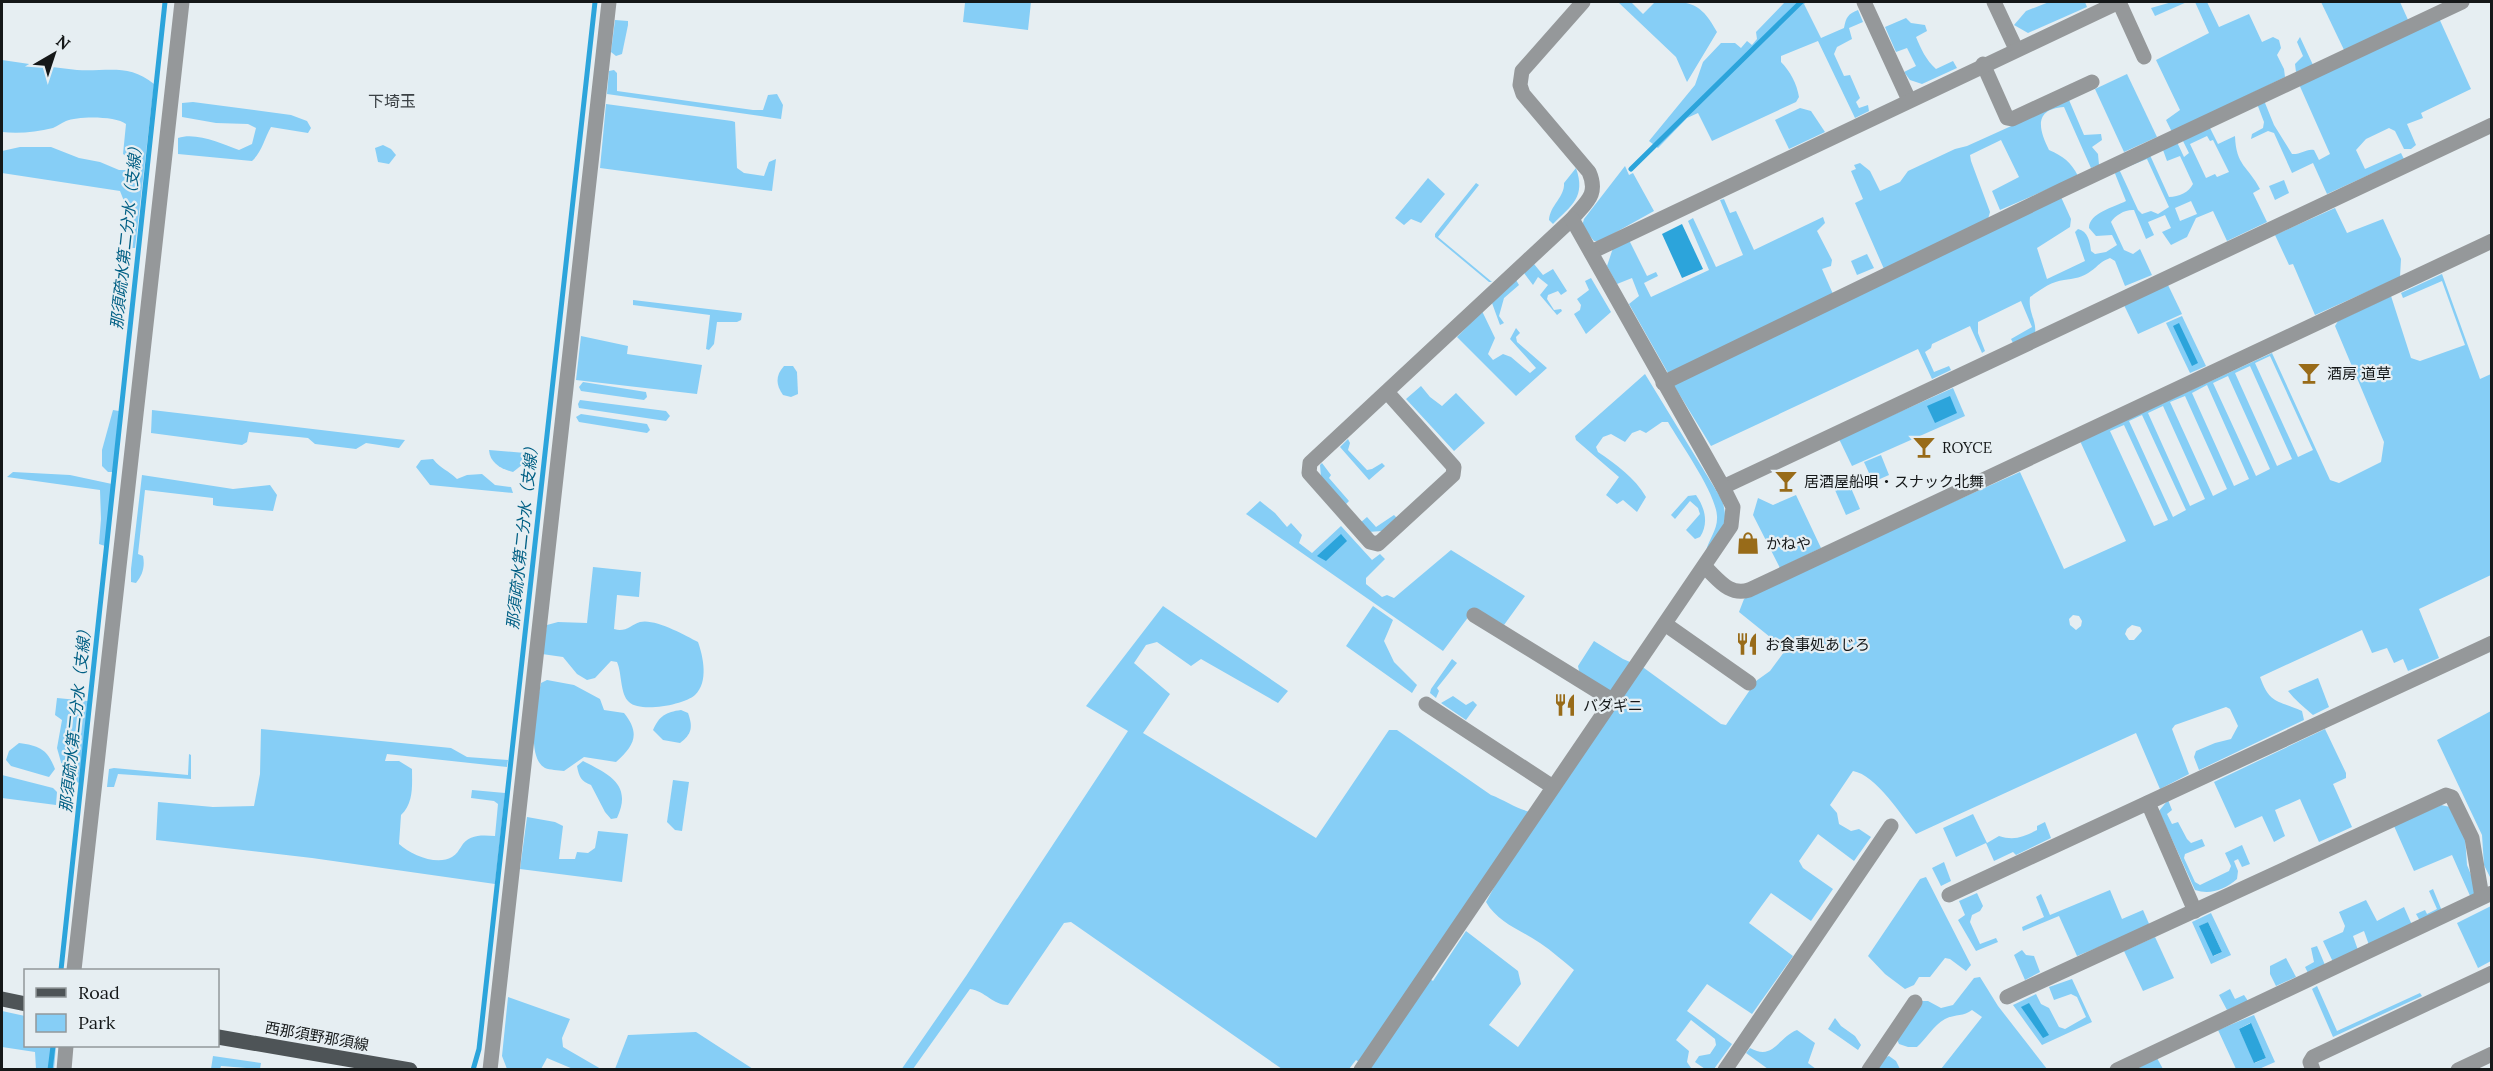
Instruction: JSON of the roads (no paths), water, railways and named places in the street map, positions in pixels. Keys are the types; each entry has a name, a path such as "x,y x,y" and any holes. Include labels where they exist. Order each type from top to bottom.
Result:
{"main road":[{"path":"2,999 24,1004"},
{"name":"西那須野那須線","path":"219,1037 410,1070"}],"street":[{"path":"74,969 182,2"},
{"path":"490,1070 609,2"},
{"path":"1387,392 1454,467 1453,475 1378,544 1370,542 1309,472 1310,462 1572,219 1592,196 1594,184 1589,172 1523,94 1520,85 1522,71 1583,2"},
{"path":"1864,2 1909,100"},
{"path":"1994,2 2016,49"},
{"path":"1591,252 1983,64 2119,2 2144,57"},
{"path":"1663,383 2062,190 2462,2"},
{"path":"1983,64 2007,118 2012,119 2092,82"},
{"path":"1723,487 2492,125"},
{"path":"1361,1070 1731,526 1733,507 1723,487 1572,219"},
{"path":"1705,567 1728,590 1739,593 1749,590 2492,241"},
{"path":"1474,615 1612,700"},
{"path":"1665,624 1749,682"},
{"path":"1949,895 2492,644"},
{"path":"1426,704 1553,787"},
{"path":"2007,997 2446,795 2452,797 2472,838 2487,895 2117,1070"},
{"path":"2148,803 2196,911"},
{"path":"1725,1070 1890,826"},
{"path":"2313,1070 2310,1062 2313,1057 2492,974"},
{"path":"1869,1070 1915,1002"},
{"path":"64,1070 66,1047"},
{"path":"2458,1070 2492,1054"}],"waterway":[{"name":"那須疏水第二分水（支線）","path":"61,969 165,2"},
{"name":"那須疏水第二分水（支線）","path":"473,1070 479,1049 595,2"},
{"path":"1631,169 1801,2"},
{"name":"那須疏水第二分水（支線）","path":"50,1070 53,1047"}],"place":[{"name":"酒房 道草","path":"2309,373"},
{"name":"ROYCE","path":"1924,447"},
{"name":"居酒屋船唄・スナック北舞","path":"1786,481"},
{"name":"かねや","path":"1748,543"},
{"name":"お食事処あじろ","path":"1747,644"},
{"name":"バダギニ","path":"1565,705"}],"district":[{"name":"下埼玉","path":"392,101"}]}
